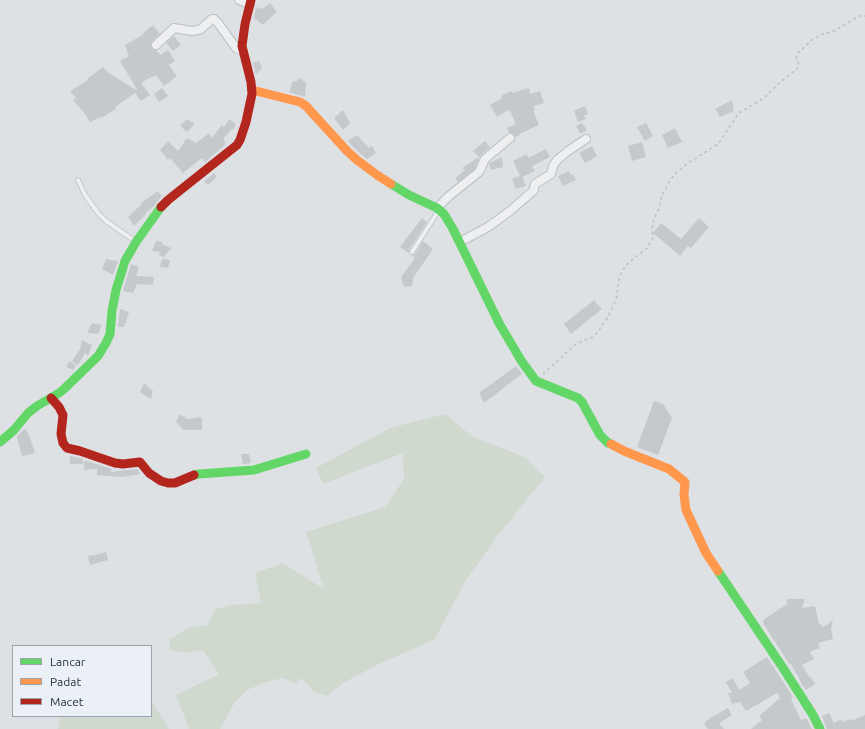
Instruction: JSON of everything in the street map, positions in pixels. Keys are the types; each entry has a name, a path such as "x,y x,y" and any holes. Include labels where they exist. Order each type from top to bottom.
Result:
{"street":[{"path":"0,442 11,433 32,410 59,393 98,356 110,334 116,290 126,261 136,242 168,200 237,145 240,140 252,100 252,90 242,46 250,2 239,0"},
{"path":"156,45 174,28 198,30 214,19 236,48 243,52"},
{"path":"252,90 300,102 310,110 356,160 409,195 438,209 444,214 460,242 499,323 522,362 536,381 578,398 582,402 600,435 608,443 669,469 685,482 684,495 686,510 706,553 788,675 820,729"},
{"path":"438,209 454,192 479,172 485,159 510,138"},
{"path":"460,242 488,227 510,211 534,190 535,184 551,174 553,166 557,160 586,139"},
{"path":"51,398 59,407 63,415 61,434 66,448 80,451 115,463 130,464 140,462 149,473 161,481 168,483 175,483 199,474 254,470 306,454"}],"lane":[{"path":"78,180 91,205 98,213 106,221 136,242"},
{"path":"412,252 438,209"}],"path":[{"path":"536,381 576,344 591,338 597,333 608,317 615,302 620,276 626,265 647,248 652,240 654,219 660,206 662,195 676,173 688,163 718,144 739,113 764,98 778,83 797,69 799,65 796,58 798,53 814,39 823,34 834,31 859,16 865,16"}],"shaded area":[{"path":"445,414 473,437 525,457 545,477 499,534 464,583 435,639 377,665 343,683 327,696 314,692 302,678 296,684 283,678 266,682 247,690 235,702 220,729 189,729 176,695 219,674 203,650 185,653 170,650 169,639 190,627 208,625 214,610 229,605 261,603 255,573 283,563 324,589 306,532 385,507 404,479 403,453 323,484 316,468 390,428"},
{"path":"152,702 169,729 58,729 61,717 152,717"}],"building":[{"path":"270,3 277,12 263,25 254,18 256,7 262,9"},
{"path":"153,25 160,34 152,41 151,47 160,55 168,50 175,61 169,65 177,76 164,86 156,75 153,76 141,83 150,95 141,101 135,93 115,107 116,109 101,118 100,117 90,122 73,100 76,98 70,91 88,80 87,79 103,67 107,72 138,91 120,61 129,56 125,45 144,34 143,33"},
{"path":"174,36 181,45 173,51 166,43"},
{"path":"259,61 262,68 256,75 253,63"},
{"path":"299,78 306,82 305,97 289,92 293,81 296,82"},
{"path":"162,88 168,96 159,102 154,94"},
{"path":"529,88 530,94 540,91 544,103 533,106 535,109 533,110 539,125 515,137 512,133 509,133 507,128 516,124 510,111 509,112 508,110 497,117 490,105 502,98 501,96 511,91 512,93"},
{"path":"732,100 734,111 720,117 715,109"},
{"path":"585,106 588,114 584,115 586,119 578,122 574,111"},
{"path":"343,110 350,123 343,130 334,118"},
{"path":"187,119 195,124 187,132 180,126"},
{"path":"229,119 236,124 233,130 232,129 223,139 226,144 205,162 202,158 183,173 170,158 168,160 160,150 168,141 178,151 187,138 196,143 209,133 212,138 222,125 224,127"},
{"path":"582,123 587,130 580,134 576,126"},
{"path":"646,123 653,136 645,141 637,127"},
{"path":"675,128 682,142 668,148 662,135"},
{"path":"357,135 369,148 372,146 376,153 367,159 354,148 348,141"},
{"path":"485,141 490,147 480,156 475,169 458,182 455,178 465,170 462,168 479,157 473,151"},
{"path":"642,142 646,157 632,161 628,146"},
{"path":"592,146 597,156 585,163 579,153"},
{"path":"546,149 550,157 532,166 535,171 522,177 526,186 516,189 512,179 520,176 513,161 527,154 528,158"},
{"path":"502,157 503,167 491,170 489,163"},
{"path":"569,171 571,175 573,174 576,180 563,186 558,176"},
{"path":"214,173 217,177 208,185 204,181"},
{"path":"158,191 162,196 134,226 128,217 142,204 141,203"},
{"path":"422,218 427,222 409,250 409,253 400,247"},
{"path":"699,218 709,227 691,248 688,246 680,256 653,233 661,223 681,239"},
{"path":"156,241 163,242 162,244 171,248 164,257 159,255 160,252 152,251"},
{"path":"423,241 433,249 413,278 412,286 404,287 401,277 415,258 412,255 415,254"},
{"path":"106,259 118,261 113,275 102,269"},
{"path":"162,259 170,260 168,268 160,267"},
{"path":"131,264 139,267 136,276 154,277 153,285 137,284 133,293 123,291"},
{"path":"594,300 602,309 571,334 564,324"},
{"path":"120,309 129,312 124,327 118,327"},
{"path":"92,323 102,325 98,334 87,333"},
{"path":"82,340 92,345 88,356 85,353 78,365 72,361 80,349"},
{"path":"70,361 76,365 73,370 66,367"},
{"path":"516,366 522,374 484,403 479,393"},
{"path":"144,383 153,391 151,399 140,392"},
{"path":"654,401 663,404 672,418 658,455 637,447"},
{"path":"180,414 187,419 202,417 202,430 184,430 176,422"},
{"path":"26,429 35,453 22,456 17,437 23,430"},
{"path":"241,454 249,454 251,463 243,464"},
{"path":"70,456 83,459 83,464 70,464"},
{"path":"84,461 112,469 111,472 137,469 140,474 123,477 97,475 97,469 84,470"},
{"path":"106,552 108,560 90,565 88,556"},
{"path":"787,599 805,599 802,608 815,606 819,624 821,624 822,628 833,620 831,629 833,639 818,643 820,648 810,652 814,659 802,665 815,684 806,690 791,664 790,665 764,625 763,620 787,604"},
{"path":"767,657 793,697 791,699 801,720 806,718 812,729 751,729 762,720 759,716 780,698 777,693 746,711 740,702 732,704 728,693 732,693 726,682 733,678 739,690 750,683 743,672"},
{"path":"728,708 732,715 719,723 724,729 708,729 704,723"},
{"path":"829,713 834,723 842,719 843,722 851,719 851,721 865,715 865,729 827,729 822,716"}],"traffic: fast":[{"path":"391,184 409,195 437,208 444,214 453,229 499,323 522,362 536,381 578,398 582,402 600,435 611,444"},
{"path":"0,442 14,430 28,413 64,389 98,356 110,334 116,290 125,261 136,242 161,207"},
{"path":"194,475 254,470 306,454"},
{"path":"718,571 783,668 813,715 820,729"}],"traffic: slow":[{"path":"252,90 300,102 306,106 347,151 357,160 391,184"},
{"path":"611,444 624,451 669,469 685,482 684,495 686,510 706,553 718,571"}],"traffic: jam":[{"path":"161,207 237,145 240,140 246,122 252,94 251,82 242,46 245,24 251,0"},
{"path":"51,398 59,407 63,415 61,434 63,443 67,448 115,463 123,464 140,462 149,473 161,481 168,483 175,483 194,475"}]}
